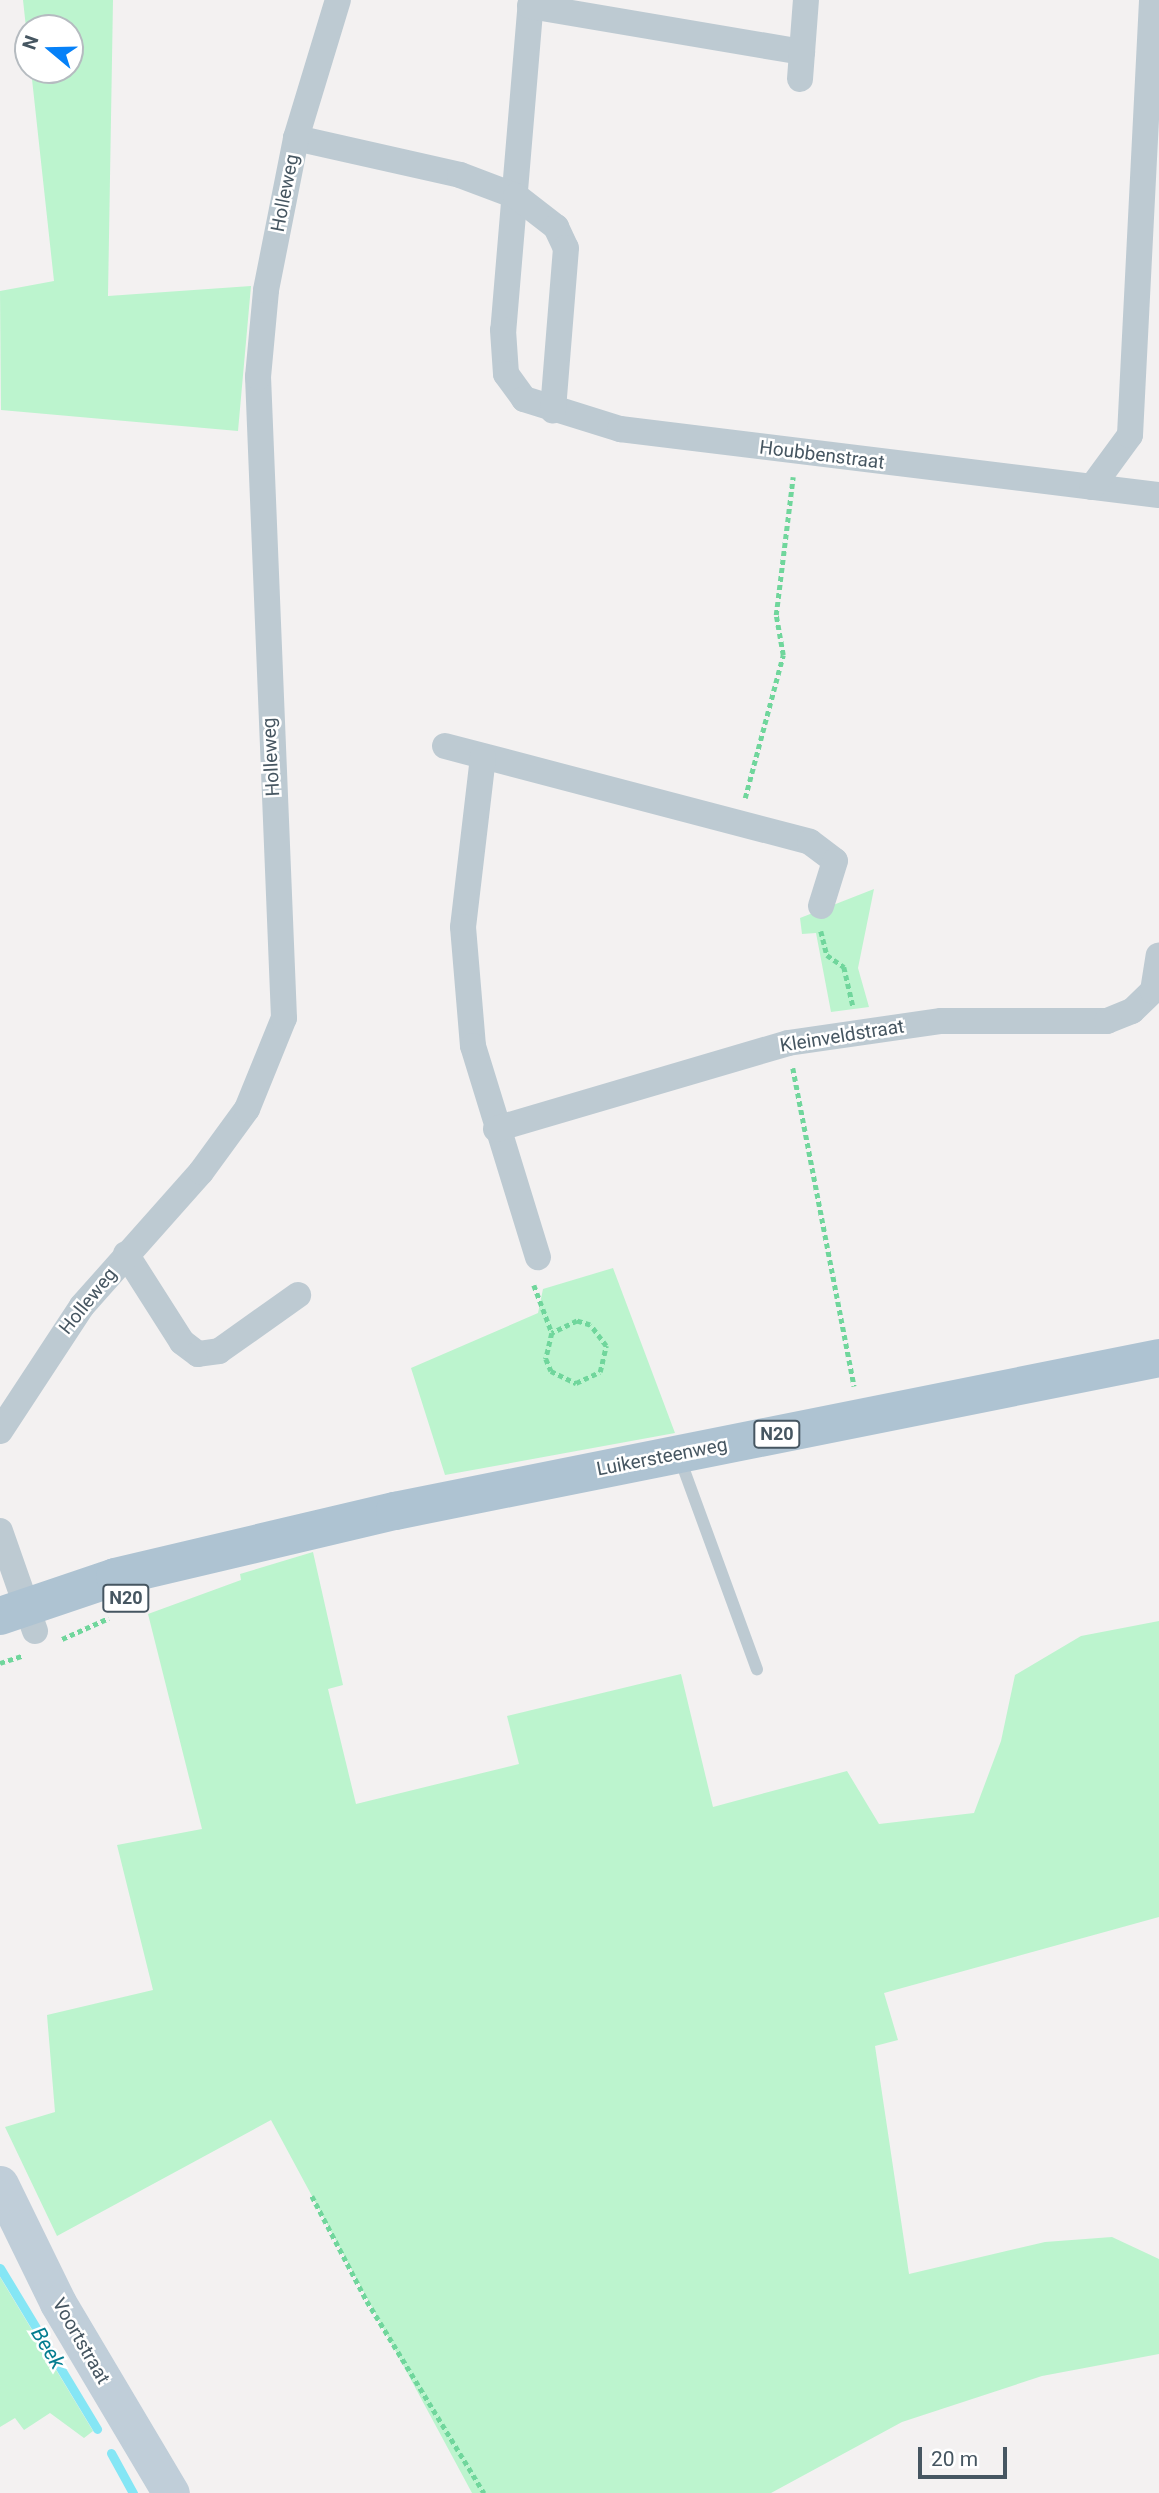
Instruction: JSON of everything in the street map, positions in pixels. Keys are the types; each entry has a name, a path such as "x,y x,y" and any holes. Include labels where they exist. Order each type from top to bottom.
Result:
{"main road":[{"name":"Luikersteenweg","path":"0,1643 21,1618 115,1577 677,1454 1159,1358"}],"street":[{"name":"Holleweg","path":"0,1431 48,1352 126,1254 201,1172 247,1109 284,1018 258,388 266,290 296,138 338,0"},
{"path":"800,79 806,0"},
{"path":"1092,488 1130,435 1152,0"},
{"name":"Houbbenstraat","path":"802,52 531,3 503,331 506,374 524,399 620,429 1159,495"},
{"path":"296,138 460,175 516,196 556,227 566,248 553,410"},
{"path":"445,746 739,827 810,842 835,861 821,905"},
{"path":"483,757 463,927 473,1046 496,1129 538,1257"},
{"name":"Kleinveldstraat","path":"496,1129 789,1043 941,1021 1107,1021 1132,1011 1153,991 1159,955"},
{"path":"126,1254 182,1342 198,1354 219,1351 298,1294"},
{"path":"0,1531 21,1618"},
{"name":"Voortstraat","path":"0,2184 58,2303 171,2493"}],"lane":[{"path":"677,1454 757,1669"}],"path":[{"path":"739,827 783,655 776,615 796,452"},
{"path":"821,905 827,955 844,967 858,1032"},
{"path":"789,1043 861,1418"},
{"path":"538,1257 532,1276 552,1333 546,1359 551,1371 576,1383 600,1372 606,1346 590,1325 576,1321 552,1333"},
{"path":"312,2196 367,2301 484,2493"}],"green space":[{"path":"23,0 113,0 108,296 251,286 238,431 1,410 0,291 54,281 33,84 84,84 84,14 25,14"},
{"path":"874,889 858,968 869,1007 831,1012 816,933 802,934 800,918"},
{"path":"613,1268 675,1433 445,1475 411,1368 538,1313 543,1289"},
{"path":"313,1552 343,1685 328,1689 356,1804 519,1764 507,1716 681,1674 713,1807 847,1771 879,1824 974,1813 1001,1741 1015,1675 1081,1636 1159,1621 1159,1917 884,1993 898,2040 875,2046 909,2274 1045,2242 1112,2237 1159,2259 1159,2354 1042,2376 902,2422 771,2493 472,2493 271,2120 57,2236 5,2127 55,2112 47,2015 153,1990 117,1845 202,1829 148,1614 241,1580 240,1574"},
{"path":"0,2277 93,2431 84,2438 50,2413 24,2430 15,2418 0,2427"}],"waterway":[{"name":"Beek","path":"0,2268 97,2429"},
{"name":"Beek","path":"111,2453 133,2493"}]}
